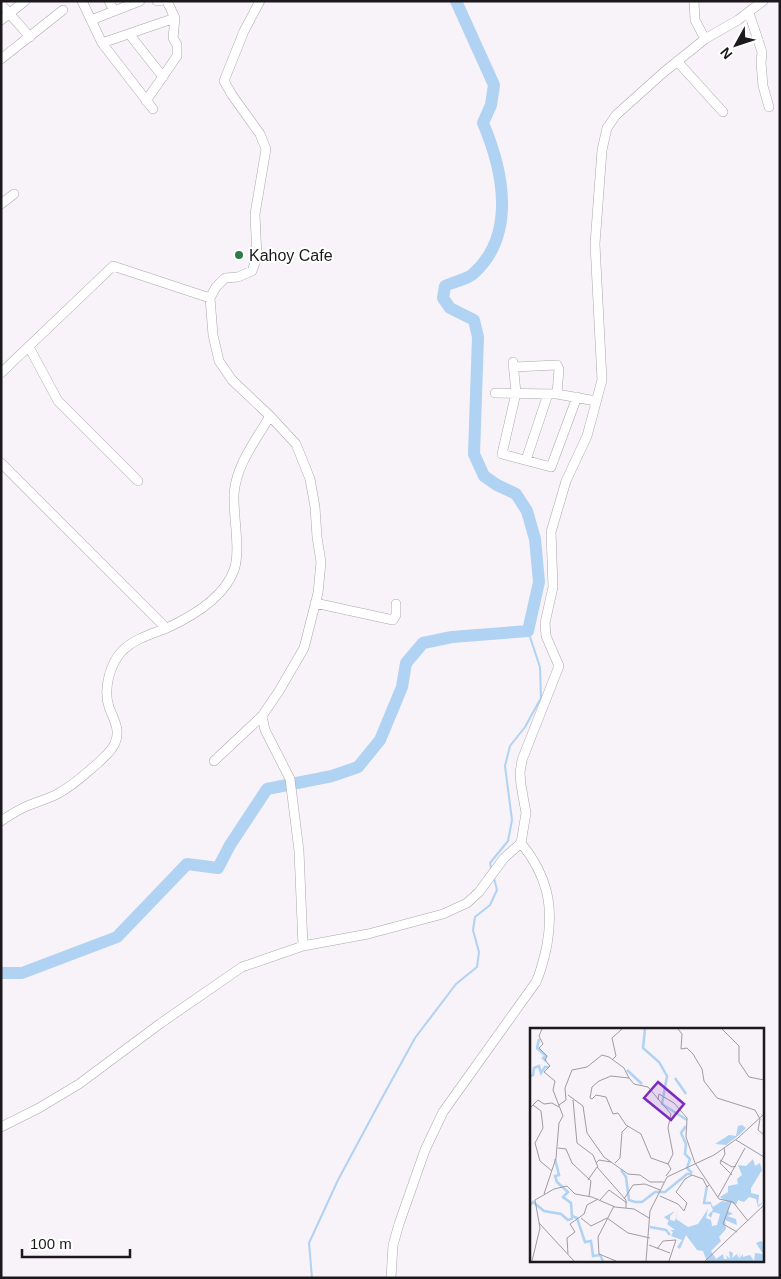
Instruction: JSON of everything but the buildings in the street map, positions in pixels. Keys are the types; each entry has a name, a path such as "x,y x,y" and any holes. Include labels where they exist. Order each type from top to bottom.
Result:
{"street":[{"path":"1,20 24,1"},
{"path":"82,1 102,43 153,109"},
{"path":"109,1 114,11"},
{"path":"146,101 177,56 177,45 173,38 175,18 167,1"},
{"path":"214,761 262,716 304,648 315,603 320,562 315,507 310,479 296,444 224,372 219,361 213,334 210,298 216,287 225,278 238,277 252,271 257,258 255,214 266,149 260,134 224,81 244,31 260,1"},
{"path":"694,1 695,20 704,39"},
{"path":"1,1127 39,1108 79,1084 161,1023 242,967 303,946 368,934 443,914 467,903 479,892 504,858 521,843 526,813 520,773 522,760 559,666 546,636 545,623 553,587 551,532 566,481 587,436 602,380 595,254 602,150 607,128 616,115 704,39 749,12 763,1"},
{"path":"91,20 136,2"},
{"path":"1,4 30,37"},
{"path":"1,59 63,10"},
{"path":"749,12 762,52 760,63 763,86 769,107"},
{"path":"102,43 130,35 175,18"},
{"path":"130,35 163,77"},
{"path":"677,61 723,112"},
{"path":"1,204 14,194"},
{"path":"1,373 113,266 210,298"},
{"path":"29,347 58,401 138,481"},
{"path":"526,460 553,394 559,369 557,365 513,365 516,393 502,454 551,467 577,397"},
{"path":"495,393 553,394 596,401"},
{"path":"1,821 25,806 50,798 69,787 110,751 115,743 116,727 107,698 107,687 116,660 123,650 139,639 166,628 200,610 222,590 234,570 236,560 234,508 236,483 242,464 270,416"},
{"path":"1,463 166,628"},
{"path":"315,603 393,620 396,615 396,604"},
{"path":"262,716 265,730 290,779 299,851 303,946"},
{"path":"391,1278 393,1245 399,1224 425,1150 443,1112 536,982 542,969 550,926 550,904 544,881 535,860 521,843"}],"waterway":[{"path":"1,973 22,973 117,937 187,864 218,868 230,845 267,789 332,776 358,767 380,740 402,687 406,663 423,643 452,637 528,631 539,582 535,539 527,511 516,494 484,476 474,454 478,337 474,320 450,308 443,298 445,286 471,276 487,258 496,241 501,221 502,202 496,161 483,123 491,105 494,85 456,1"},
{"path":"491,868 490,863 508,841 512,820 505,766 510,746 525,727 541,698 540,667 528,631"},
{"path":"312,1278 309,1243 338,1180 415,1038 456,984 477,967 479,952 473,930 475,917 490,905 497,890 494,878"}],"place":[{"name":"Kahoy Cafe","path":"239,255"}]}
